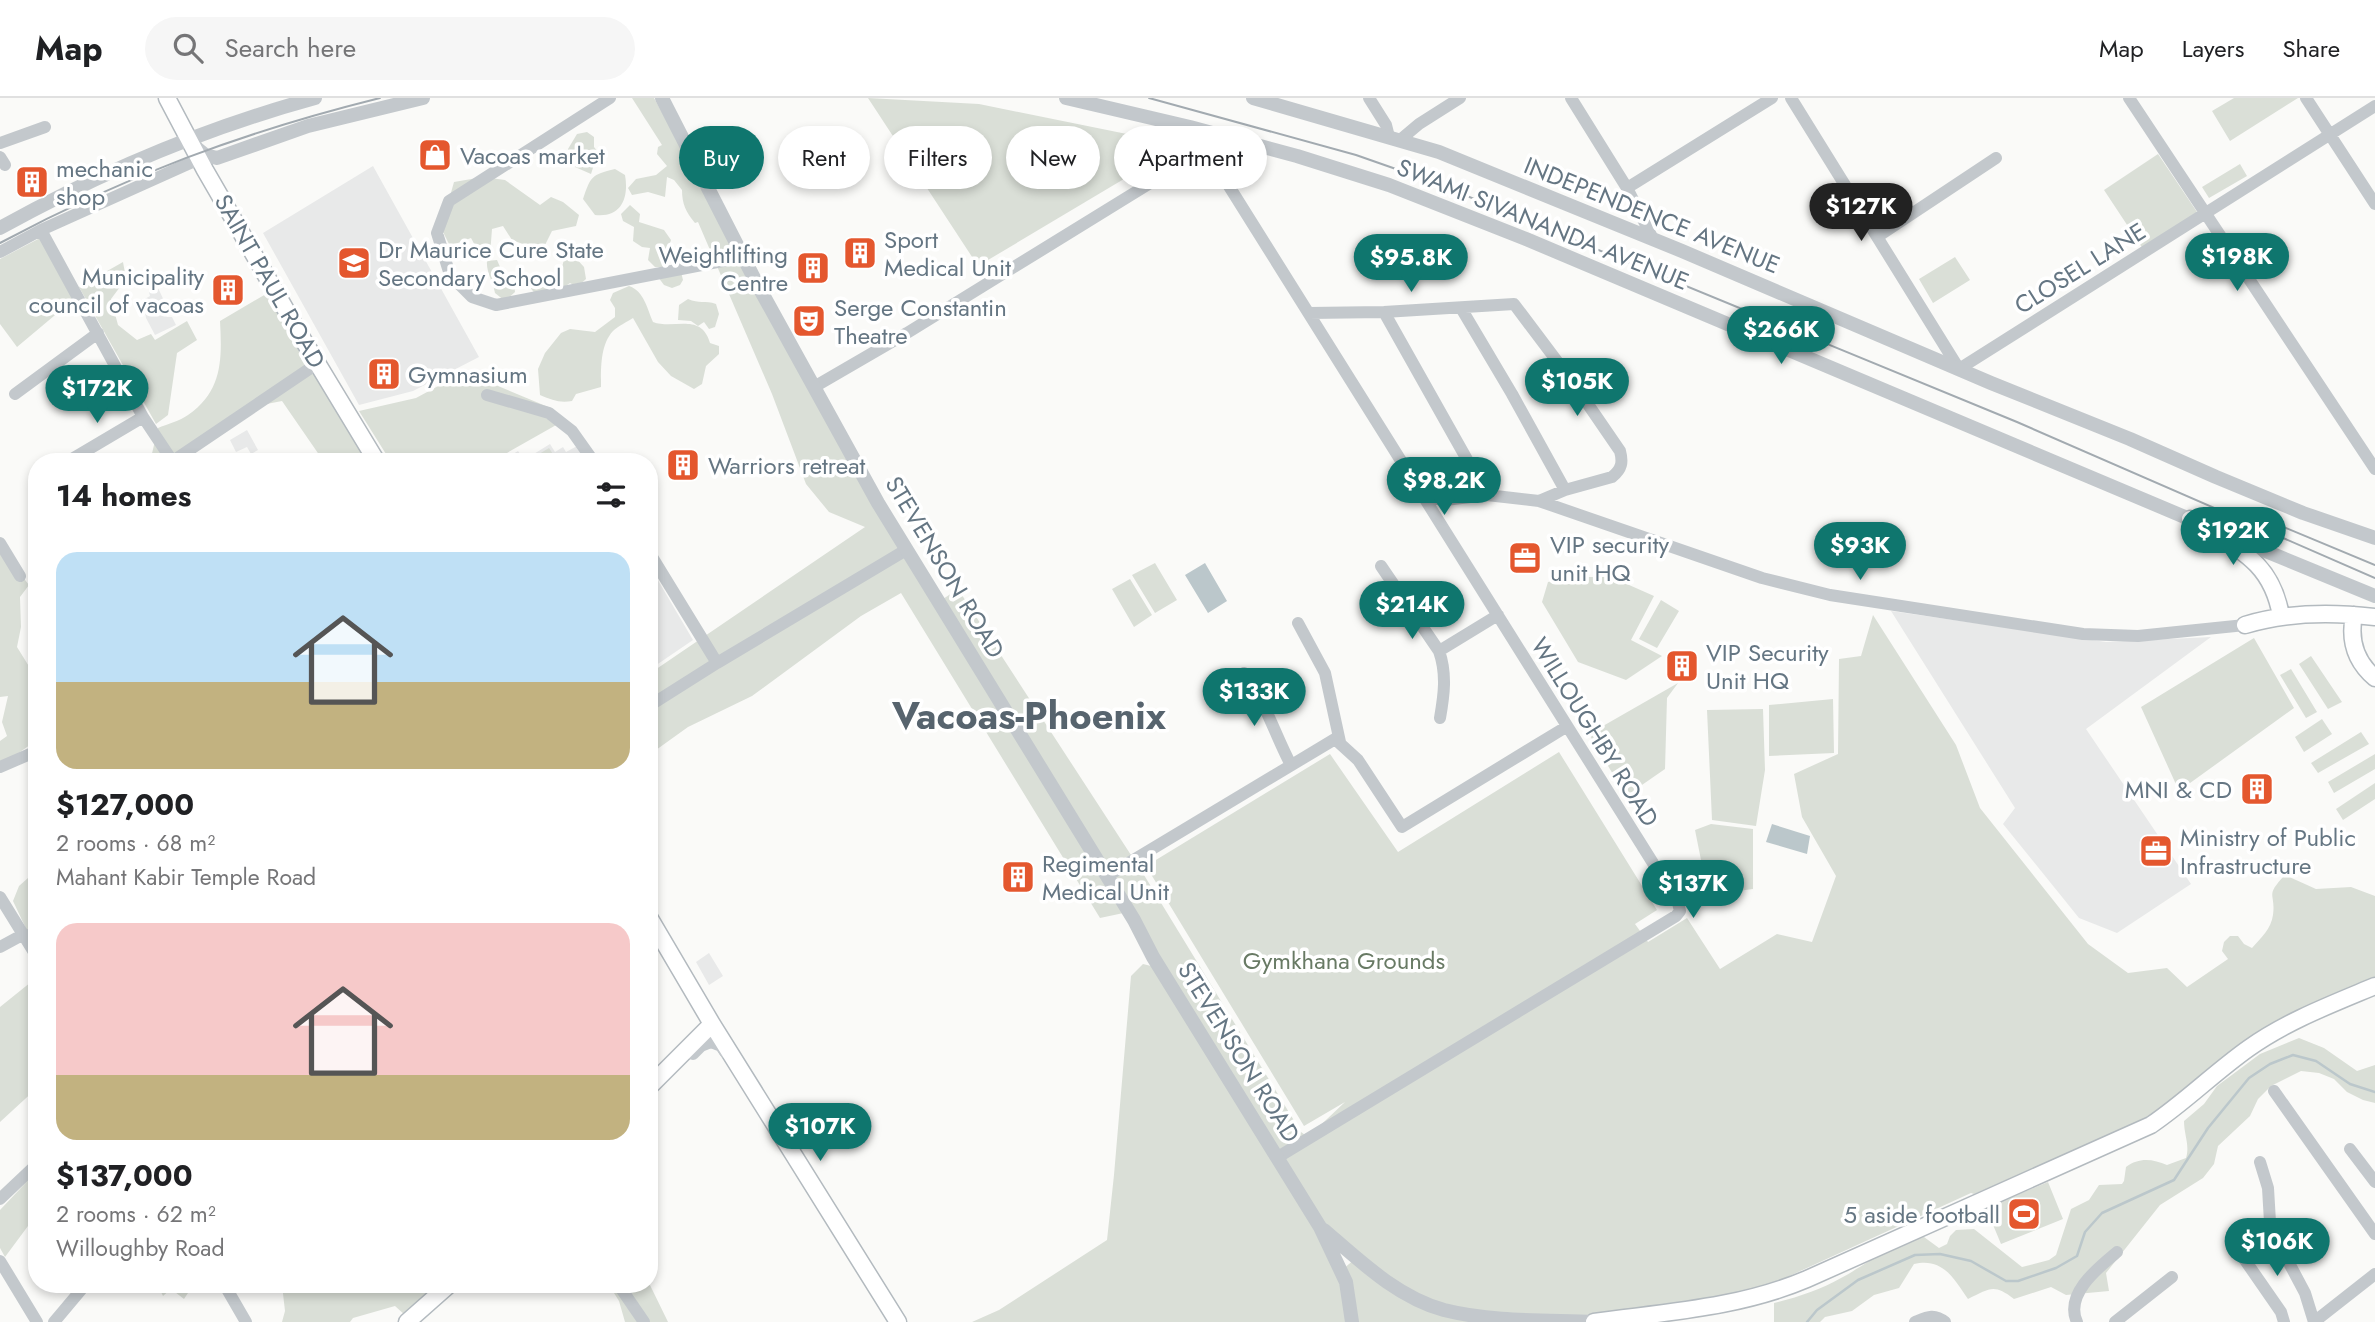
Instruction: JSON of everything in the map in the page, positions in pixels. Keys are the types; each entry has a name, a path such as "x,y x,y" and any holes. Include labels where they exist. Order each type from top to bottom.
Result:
{"main road":[{"name":"SAINT PAUL ROAD","path":"167,98 210,178 372,453"},
{"path":"2190,519 2243,551 2257,563 2269,580 2281,616"},
{"path":"2245,625 2281,616 2326,613 2375,617"},
{"path":"2354,615 2351,637 2354,649 2360,661 2375,678"},
{"path":"658,932 712,1024 898,1322"},
{"path":"1594,1322 1734,1302 1762,1296 1807,1279 2151,1125 2171,1112 2249,1048 2314,1011 2375,986"},
{"path":"658,1080 712,1024"},
{"path":"407,1322 440,1293"}],"street":[{"path":"0,228 82,186 189,139 273,109 315,98"},
{"path":"189,139 205,155 217,158 308,126 423,98"},
{"path":"610,98 449,201 437,233 450,275 472,297 496,305 743,257"},
{"name":"STEVENSON ROAD","path":"662,98 743,257 906,550 1320,1227 1346,1282 1352,1322"},
{"name":"SWAMI SIVANANDA AVENUE","path":"1066,98 1190,127 1389,185 1526,239 2375,596"},
{"name":"INDEPENDENCE AVENUE","path":"1254,98 1439,152 1653,239 2303,513 2375,538"},
{"path":"1369,98 1394,138 1460,98"},
{"path":"1571,98 1627,188 1653,239"},
{"path":"1627,188 1772,98"},
{"path":"1791,98 1959,369"},
{"path":"2129,98 2375,468"},
{"path":"2306,98 2375,204"},
{"name":"CLOSEL LANE","path":"1959,369 2375,106"},
{"path":"0,143 44,127"},
{"name":"WILLOUGHBY ROAD","path":"814,387 907,333 1186,161 1206,156 1216,164 1678,903 1679,911 1676,916 1278,1157"},
{"path":"210,178 211,166 217,158"},
{"path":"1877,237 1996,158"},
{"path":"0,252 41,230 200,159"},
{"path":"41,230 144,417 168,453"},
{"path":"1309,313 1384,312 1514,304 1620,451 1622,464 1612,477 1565,490 1539,501"},
{"path":"1461,308 1565,490"},
{"path":"1384,312 1487,495"},
{"path":"15,394 98,333"},
{"path":"185,453 318,363"},
{"path":"487,395 549,413 572,431 588,453"},
{"path":"82,453 144,417"},
{"path":"1424,497 1445,500 1487,495 1539,501 1762,578 1830,595 2083,634 2138,636 2245,625"},
{"path":"1439,519 1441,511 1448,504 1466,497"},
{"path":"0,543 20,576"},
{"path":"658,700 906,550"},
{"path":"1381,566 1439,651 1444,665 1444,693 1440,718"},
{"path":"658,567 717,663"},
{"path":"1439,651 1497,615"},
{"path":"1298,623 1325,673 1340,743"},
{"path":"1244,673 1256,688 1291,765"},
{"path":"1107,876 1335,739 1358,760 1402,827 1566,727"},
{"path":"0,767 28,755"},
{"path":"0,897 28,941"},
{"path":"0,947 24,934"},
{"path":"658,1087 701,1045 711,1042 721,1046 742,1081 752,1088"},
{"path":"2274,1091 2375,1234"},
{"path":"2350,1149 2375,1182"},
{"path":"2260,1162 2268,1188 2270,1222 2305,1293 2314,1322 2375,1274"},
{"path":"0,1199 28,1173"},
{"name":"STEVENSON ROAD","path":"1320,1227 1374,1273 1409,1295 1442,1310 1480,1318 1594,1322"},
{"path":"2238,1250 2281,1312 2284,1322"},
{"path":"2077,1322 2074,1316 2081,1289 2091,1273 2117,1252"},
{"path":"0,1261 37,1322"},
{"path":"2115,1322 2172,1277"},
{"path":"54,1322 78,1293"},
{"path":"229,1293 246,1322"},
{"path":"624,1293 644,1322"},
{"path":"1915,1322 1930,1315 1945,1322"}],"shaded area":[{"name":"Dr Maurice Cure State Secondary School","path":"373,166 479,357 413,391 359,405 263,233"},
{"path":"158,288 168,309 164,312 167,317 172,317 176,325 155,335 146,318 143,300 150,296 149,292"},
{"path":"247,430 258,450 250,453 247,447 236,452 230,440"},
{"path":"550,444 555,452 563,447 566,452 579,445 584,453 535,453"},
{"path":"1205,563 1227,601 1208,613 1185,575"},
{"path":"658,580 693,640 658,664"},
{"path":"1891,611 2106,642 2211,637 2086,729 2191,884 2117,933 2079,918 2003,824 2015,808"},
{"path":"1772,824 1810,836 1807,854 1766,842"},
{"path":"709,953 723,976 709,985 696,962"}],"green space":[{"path":"632,98 654,98 679,143 679,186 667,177 665,197 648,192 632,195 628,188 636,179 656,175 667,166 657,154 658,147 662,145"},
{"path":"868,98 979,104 1087,126 1006,126 1006,189 1100,189 1100,129 1114,131 1114,185 978,266 928,189 992,189 992,126 886,126"},
{"path":"2234,98 2298,98 2230,141 2212,111"},
{"path":"587,132 594,137 594,147 598,152 591,174 575,167 568,149 577,134"},
{"path":"2158,154 2197,212 2143,249 2104,190"},
{"path":"2240,164 2247,176 2209,198 2202,187"},
{"path":"615,169 625,175 626,191 622,204 612,213 595,215 583,199 588,185 596,175"},
{"path":"483,177 505,180 540,205 551,197 563,202 579,215 576,226 552,231 542,251 529,252 523,244 512,240 503,226 492,229 490,255 478,251 471,238 450,246 441,228 454,182"},
{"name":"Gymkhana Grounds","path":"705,189 937,603 958,589 1144,875 1301,1132 1308,1137 1345,1102 1304,1126 1146,866 1330,754 1398,852 1559,752 1657,910 1635,924 1648,942 1687,918 1720,969 1777,934 1812,942 1836,876 1802,817 1794,774 1838,754 1839,659 1861,656 1873,615 1956,745 1980,808 2088,944 2128,973 2167,968 2187,987 2228,959 2222,951 2224,942 2230,936 2238,936 2244,944 2252,948 2270,925 2274,908 2273,891 2285,875 2316,889 2351,887 2375,896 2375,977 2337,994 2148,1119 1971,1193 1785,1278 1734,1298 1551,1322 972,1322 999,1310 1107,1240 1131,976 1143,964 1151,966 1133,911 1100,918 901,593 861,616 752,696 688,727 658,749 658,668 865,527 829,512 806,484 772,394 698,222 695,223 685,208 682,190","holes":["1343,1239 1355,1259 1343,1269 1325,1250"]},
{"path":"630,205 640,214 639,222 664,230 671,240 663,267 655,267 648,260 650,248 642,247 633,241 634,227 623,221 621,214"},
{"path":"40,238 73,300 17,347 0,324 0,259"},
{"path":"573,255 584,267 586,279 577,287 570,283 560,290 536,295 529,286 537,278 545,281 561,272 564,259"},
{"path":"1955,257 1970,280 1933,303 1919,279"},
{"path":"497,260 504,276 514,284 515,292 505,301 495,293 488,269 487,261"},
{"path":"123,262 126,279 111,299 118,325 137,340 151,334 155,340 187,321 197,340 177,353 168,415 156,424 79,287"},
{"path":"681,272 683,280 680,285 672,288 664,285 658,277"},
{"path":"629,286 642,296 653,322 694,325 706,334 710,343 719,346 719,354 706,366 702,384 694,389 671,376 658,362 633,318 613,331 606,343 602,358 601,387 576,394 572,401 556,401 540,395 538,369 545,353 561,333 570,329 595,332 615,317 615,308 610,300 613,293"},
{"path":"266,294 366,453 318,453 282,401 251,407 195,453 152,453 158,428 177,421 200,406 214,384 220,361 220,321"},
{"path":"688,299 716,304 719,314 715,327 709,329 704,322 698,326 691,321 678,320 679,305"},
{"path":"474,376 553,409 565,420 507,453 385,453 359,411 416,398 455,377"},
{"path":"0,548 28,584 20,597 21,627 17,647 28,665 28,746 0,766 0,741 7,736 2,722 8,696 0,697"},
{"path":"1155,563 1177,600 1155,613 1132,575"},
{"path":"1574,577 1611,577 1654,596 1631,640 1662,656 1626,680 1578,662 1542,602 1548,582"},
{"path":"1130,579 1152,615 1134,627 1112,589"},
{"path":"1661,600 1679,611 1657,648 1639,639"},
{"path":"2254,638 2294,708 2179,791 2141,707"},
{"path":"2311,656 2342,702 2328,709 2299,664"},
{"path":"2291,669 2317,712 2306,718 2280,675"},
{"path":"1678,683 1667,698 1665,769 1626,796 1589,734"},
{"path":"1833,699 1834,753 1769,756 1769,705"},
{"path":"1763,709 1765,770 1756,826 1712,820 1707,710"},
{"path":"2322,719 2332,734 2304,752 2295,737"},
{"path":"2361,732 2369,744 2318,773 2311,763"},
{"path":"2375,754 2375,769 2334,793 2328,782"},
{"path":"2375,783 2375,799 2343,820 2336,809"},
{"path":"1711,824 1753,829 1753,889 1708,895 1695,830"},
{"path":"28,878 28,933 13,901 19,886"},
{"path":"28,984 28,1096 0,1122 0,1007"},
{"path":"2299,1038 2324,1048 2357,1071 2375,1065 2375,1103 2347,1092 2334,1079 2319,1073 2301,1071 2271,1086 2258,1099 2250,1116 2218,1146 2214,1164 2203,1178 2160,1205 2106,1273 2109,1291 2066,1295 2051,1287 2014,1299 2001,1291 1991,1289 1968,1299 1947,1271 1924,1263 1914,1264 1899,1288 1874,1295 1852,1311 1825,1317 1820,1322 1774,1322 1774,1303 1825,1286 1891,1248 1913,1239 1924,1237 1939,1248 1947,1244 1956,1230 1974,1229 2022,1267 2049,1260 2056,1255 2071,1209 2089,1200 2099,1185 2122,1184 2126,1167 2131,1164 2146,1160 2167,1165 2186,1158 2184,1121 2204,1104 2217,1086 2260,1054"},
{"path":"28,1180 28,1226 5,1257 0,1248 0,1210"},
{"name":"5 aside football","path":"2048,1182 2063,1219 2001,1244 1986,1208"},
{"path":"176,1293 188,1293 184,1299"},
{"path":"283,1293 434,1293 406,1316 395,1306 353,1318 350,1322 282,1322 285,1311"},
{"path":"614,1293 654,1293 668,1322 625,1322"}],"waterway":[{"path":"1807,1322 1817,1310 1858,1280 1915,1255 1940,1254 1971,1261 2006,1281 2018,1281 2056,1268 2077,1256 2085,1232 2102,1213 2174,1180 2208,1128 2249,1078 2270,1064 2293,1055 2316,1061 2350,1084 2375,1092"}],"tram line":[{"path":"0,243 93,197 186,158 280,126 380,98"},
{"path":"1149,98 1356,155 1433,182 2017,422 2375,578"},
{"path":"2238,508 2375,565"}],"place":[{"name":"Vacoas market","path":"435,155"},
{"name":"mechanic shop","path":"32,182"},
{"name":"Sport Medical Unit","path":"860,253"},
{"name":"Dr Maurice Cure State Secondary School","path":"354,263"},
{"name":"Weightlifting Centre","path":"813,268"},
{"name":"Municipality council of vacoas","path":"228,290"},
{"name":"Serge Constantin Theatre","path":"809,321"},
{"name":"Gymnasium","path":"384,374"},
{"name":"Warriors retreat","path":"683,465"},
{"name":"VIP security unit HQ","path":"1525,558"},
{"name":"VIP Security Unit HQ","path":"1682,666"},
{"name":"MNI & CD","path":"2257,789"},
{"name":"Ministry of Public Infrastructure","path":"2156,851"},
{"name":"Regimental Medical Unit","path":"1018,877"},
{"name":"5 aside football","path":"2024,1214"}],"district":[{"name":"Vacoas-Phoenix","path":"1029,715"}]}
